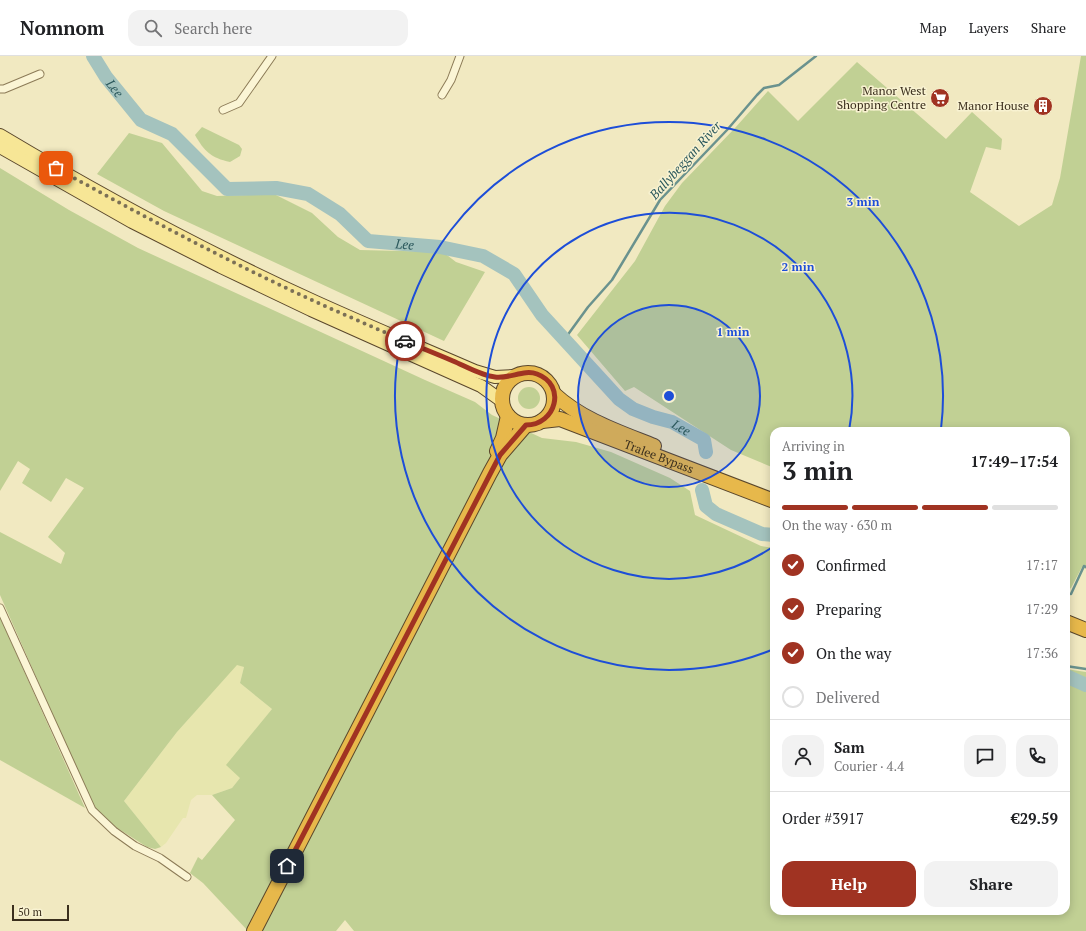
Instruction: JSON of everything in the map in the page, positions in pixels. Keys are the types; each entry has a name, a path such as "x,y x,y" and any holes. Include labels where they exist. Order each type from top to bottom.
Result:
{"highway":[{"path":"530,372 538,374 548,382 554,394 555,402 553,409 542,421 535,424 519,424 508,416 504,409 502,393 509,380 515,376 530,372"},
{"name":"Tralee Bypass","path":"554,394 574,410 592,420 693,466"},
{"path":"490,473 503,438 508,416"},
{"name":"Tralee Bypass","path":"542,421 560,419 693,466 770,499"},
{"path":"254,931 490,473 500,455 526,425"},
{"name":"Tralee Bypass","path":"716,475 770,490"},
{"path":"1070,614 1086,620"},
{"path":"1070,624 1086,630"}],"main road":[{"path":"0,135 43,161 137,213 315,301 475,371 495,377 515,376"},
{"path":"0,147 132,222 311,310 481,386 502,401"}],"street":[{"path":"223,110 239,103 272,56"},
{"path":"442,95 451,80 460,56"},
{"path":"0,89 4,89 40,74"},
{"path":"0,608 92,810 114,831 135,846 160,858 187,877"}],"green space":[{"path":"1081,56 1086,56 1086,569 1082,567 1070,589 1070,427 770,427 770,466 731,450 634,387 625,391 577,335 635,261 665,206 682,183 768,91 798,121 857,62 946,139 972,112 1002,139 1001,150 986,147 970,192 1019,226 1052,205 1060,178"},
{"path":"202,127 239,145 242,149 240,156 230,162 213,156 205,150 195,135"},
{"path":"129,133 162,143 202,191 217,196 274,194 312,213 338,237 360,250 443,252 456,262 485,272 444,341 164,211 97,174"},
{"path":"0,168 69,210 138,248 475,402 492,415 542,438 576,442 611,452 670,478 690,491 695,515 761,546 770,547 770,915 1070,915 1070,670 1086,672 1086,931 354,931 345,920 336,931 248,931 203,883 190,873 198,857 202,860 235,820 212,795 232,788 240,778 226,765 272,709 240,683 244,667 237,665 177,732 124,801 161,847 155,849 147,847 111,824 93,806 0,595 0,532 61,564 65,553 48,537 84,488 66,478 51,502 22,483 30,469 18,461 0,491"},
{"path":"529,387 537,390 540,398 537,406 529,409 521,406 518,398 521,390"},
{"path":"0,617 85,808 0,760"},
{"path":"237,664 244,667 240,683 272,709 227,765 241,777 232,788 212,795 197,795 191,800 186,818 183,818 166,843 161,847 124,801 177,732"}],"waterway":[{"name":"Lee","path":"93,56 106,77 141,120 172,134 227,189 276,188 308,194 340,214 368,241 440,247 483,256 514,274 542,315 619,399 633,409 653,417 672,422 704,440 706,452"},
{"name":"Ballybeggan River","path":"564,340 588,307 612,280 660,200 727,130 764,88 779,85 816,56"},
{"name":"Lee","path":"702,490 706,506 716,514 762,534 770,535"},
{"path":"1071,594 1084,566 1086,567"},
{"path":"1070,667 1086,669"},
{"name":"Lee","path":"1070,678 1086,685"}],"way so far":[{"path":"56,168 137,213 226,258 315,301 405,341"}],"place":[{"name":"Manor West Shopping Centre","path":"940,98"},
{"name":"Manor House","path":"1043,106"}],"route":[{"path":"287,866 500,455 526,425 535,424 548,416 553,409 555,402 551,386 546,379 538,374 530,372 515,376 495,377 475,371 405,341"}]}
